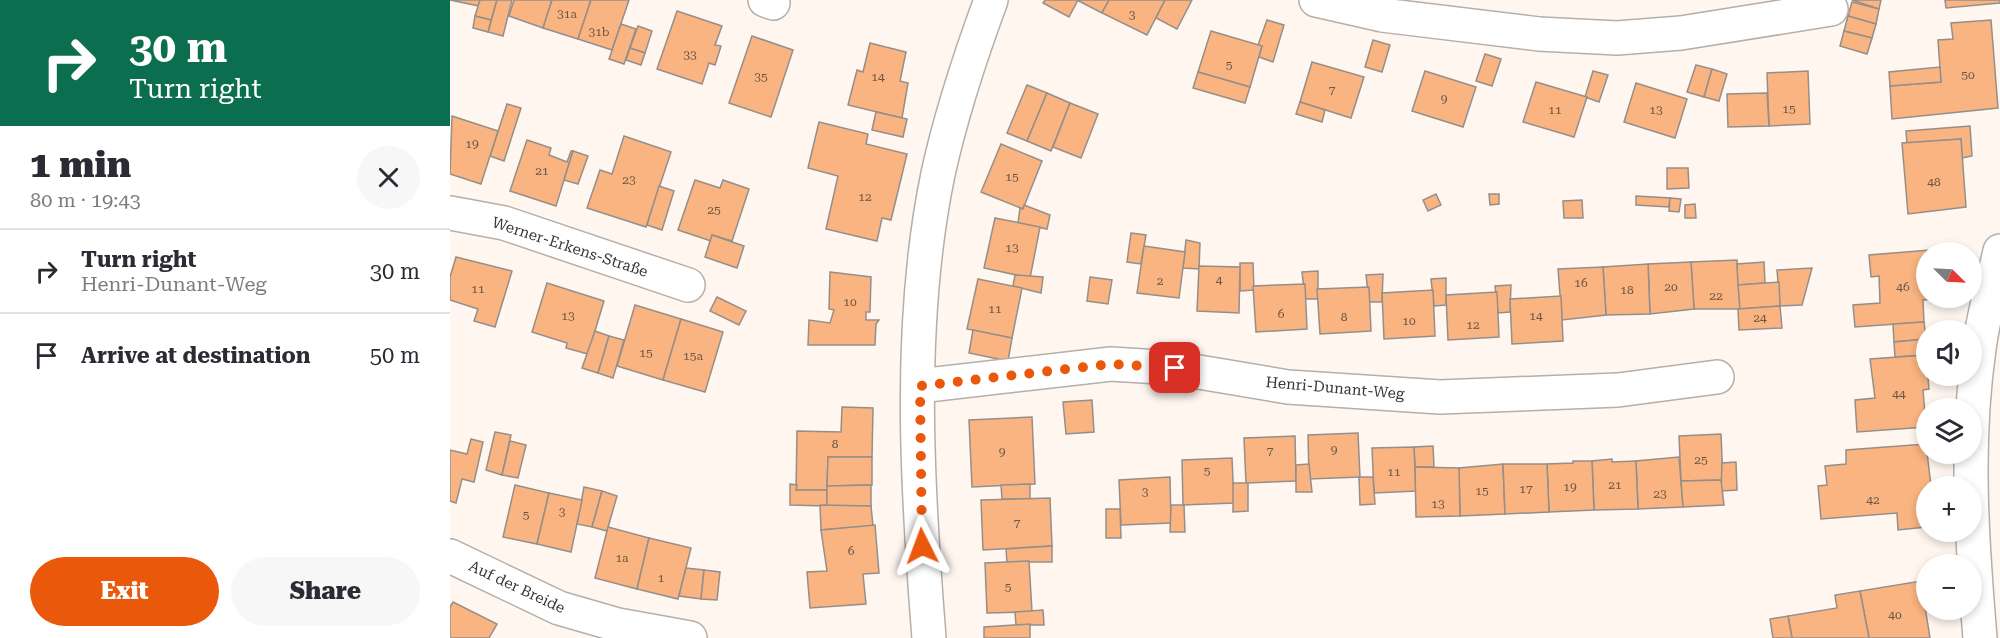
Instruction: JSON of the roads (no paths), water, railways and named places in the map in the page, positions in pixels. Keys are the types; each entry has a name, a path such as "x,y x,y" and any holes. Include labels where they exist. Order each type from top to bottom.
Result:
{"street":[{"path":"929,638 920,523 922,290 938,175 962,79 991,0"},
{"path":"1316,0 1405,18 1539,34 1617,38 1681,33 1831,9"},
{"name":"Werner-Erkens-Straße","path":"450,213 504,223 688,285"},
{"path":"1980,638 1973,550 1971,449 1979,349 2000,251"},
{"name":"Henri-Dunant-Weg","path":"920,386 1111,364 1175,368 1288,387 1440,397 1618,390 1717,377"},
{"name":"Auf der Breide","path":"450,556 559,608 618,625 690,638"}]}
